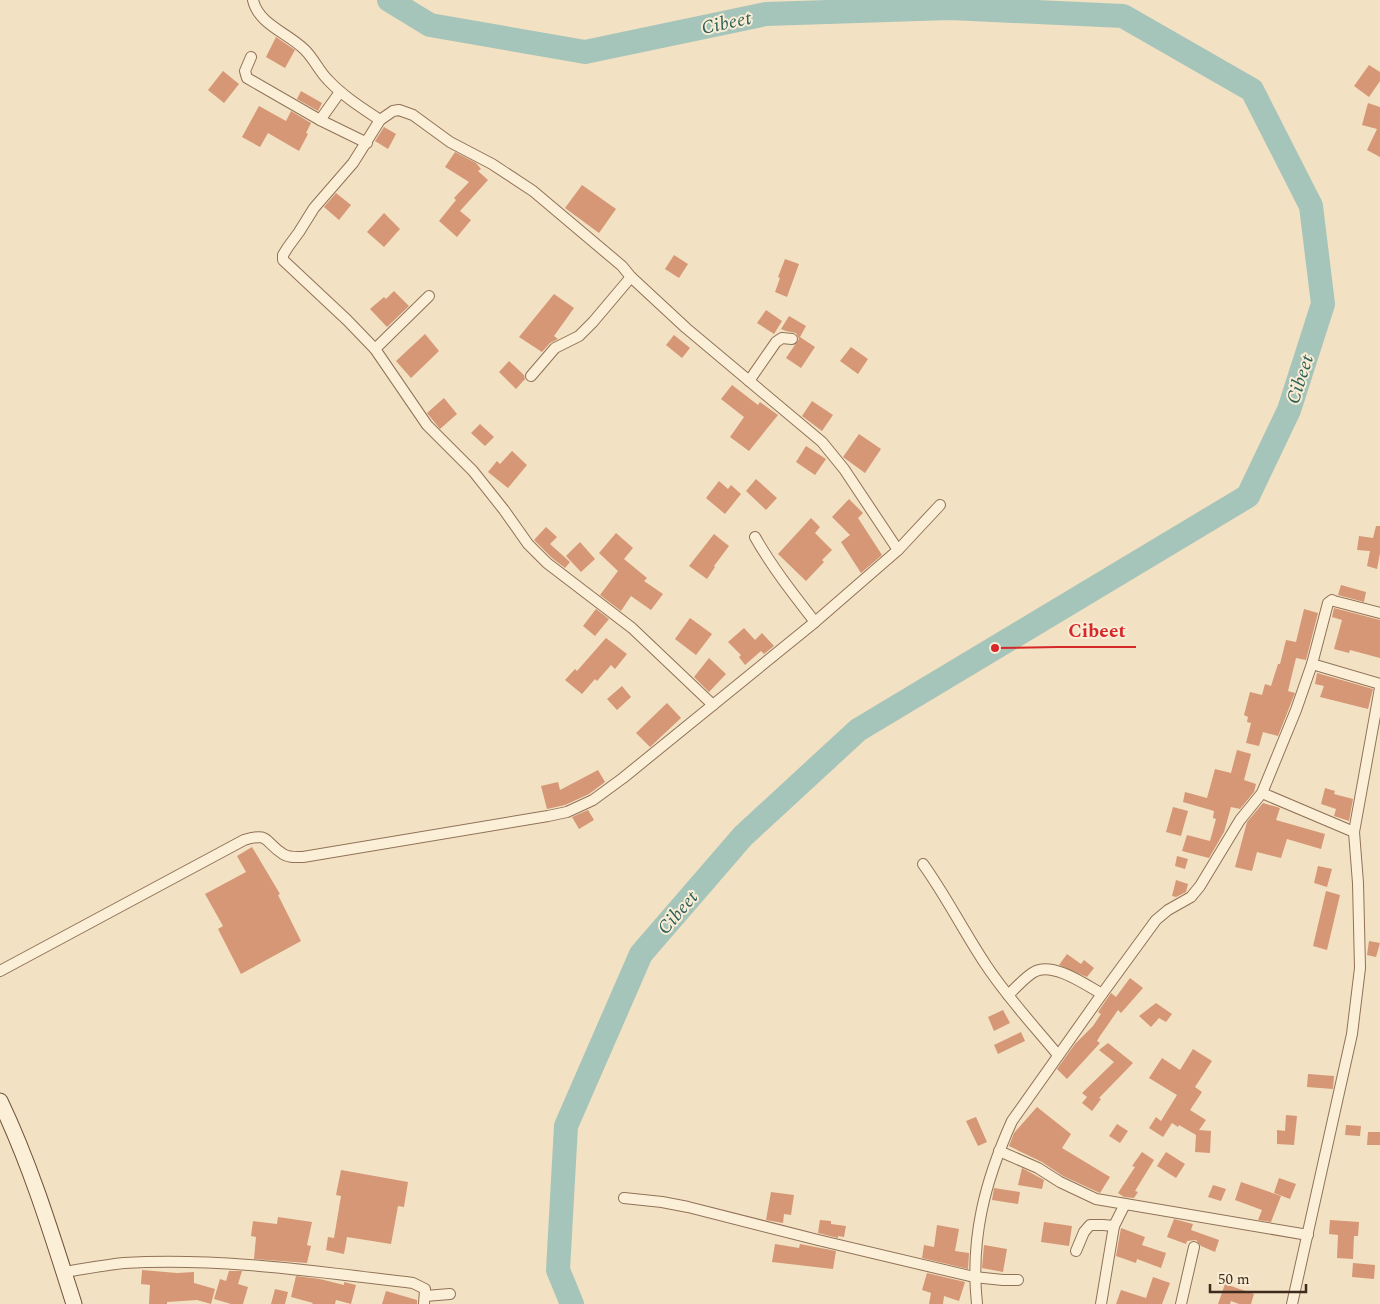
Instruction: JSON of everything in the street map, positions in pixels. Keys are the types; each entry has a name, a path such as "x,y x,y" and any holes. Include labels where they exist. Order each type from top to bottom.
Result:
{"street":[{"path":"253,0 255,10 261,17 304,49 340,92 380,120"},
{"path":"251,57 245,72 247,78 320,120 367,143"},
{"path":"320,120 340,92"},
{"path":"713,705 632,628 548,563 528,544 473,471 427,425 375,349 283,260 283,255 314,208 353,163 380,120 393,112 404,110 413,114 450,142 492,164 533,191 610,256 686,328 822,442 844,468 898,550"},
{"path":"531,376 555,348 579,336 631,277"},
{"path":"375,349 429,296"},
{"path":"749,381 776,342 782,338 792,339"},
{"path":"0,971 239,843 255,837 265,838 284,855 303,857 567,812 593,800 816,622 898,550 940,505"},
{"path":"755,537 788,587 816,622"},
{"path":"977,1304 974,1276 976,1243 982,1205 1012,1121 1156,920 1168,910 1191,897 1200,886 1240,820 1262,793 1296,710 1312,664 1330,601 1380,612"},
{"path":"1312,664 1380,684"},
{"path":"1292,1304 1357,1006 1360,932 1354,832 1380,688"},
{"path":"1262,793 1354,832"},
{"path":"923,864 987,966 1008,995 1058,1055"},
{"path":"1008,995 1035,971 1046,968 1067,975 1102,994"},
{"path":"0,1101 22,1151 74,1304"},
{"path":"1000,1151 1096,1198 1308,1235"},
{"path":"624,1198 688,1207 818,1240 974,1276 1018,1280"},
{"path":"1101,1304 1114,1226 1125,1204"},
{"path":"1076,1251 1084,1232 1090,1225 1103,1224 1114,1226"},
{"path":"1181,1304 1194,1247"},
{"path":"64,1272 123,1263 195,1263 256,1266 413,1283 425,1289 424,1300 450,1294"}],"building":[{"path":"276,37 295,50 285,68 266,57"},
{"path":"1369,65 1380,72 1380,81 1369,97 1354,86"},
{"path":"223,71 239,84 224,103 208,90"},
{"path":"301,91 322,103 318,111 297,99"},
{"path":"1368,103 1380,107 1380,157 1367,150 1377,129 1362,125"},
{"path":"259,106 286,121 291,111 311,123 306,133 308,134 299,151 268,133 260,147 242,137"},
{"path":"384,127 396,134 388,149 375,141"},
{"path":"455,152 476,163 481,169 478,171 488,180 460,211 471,220 457,237 439,221 456,200 454,198 469,182 445,167"},
{"path":"582,185 616,209 599,233 565,208"},
{"path":"336,193 351,205 339,220 324,207"},
{"path":"384,213 400,229 384,247 367,232"},
{"path":"674,255 688,264 679,278 665,269"},
{"path":"785,259 799,264 787,297 775,292"},
{"path":"394,291 409,306 387,327 370,309 384,297 386,299"},
{"path":"554,294 574,308 554,336 558,339 550,343 542,352 519,337"},
{"path":"766,310 782,321 774,334 757,323"},
{"path":"789,316 806,326 800,337 815,347 801,368 786,358 799,339 796,333 781,329"},
{"path":"425,334 439,351 411,378 396,361"},
{"path":"674,335 690,348 682,358 666,345"},
{"path":"851,347 868,359 858,374 840,361"},
{"path":"509,361 524,375 525,379 516,389 499,372"},
{"path":"732,385 758,405 760,402 778,415 749,451 730,437 744,417 721,399"},
{"path":"444,398 457,414 440,429 427,413"},
{"path":"812,401 833,415 822,431 802,416"},
{"path":"480,424 494,437 485,446 471,433"},
{"path":"859,434 881,449 865,473 843,457"},
{"path":"806,446 826,459 815,475 796,462"},
{"path":"512,451 527,465 508,488 488,472 497,461 500,464"},
{"path":"756,479 777,498 766,510 746,491"},
{"path":"719,481 728,489 731,485 741,494 725,514 706,498"},
{"path":"849,499 863,513 858,518 882,555 861,573 841,542 850,535 832,517"},
{"path":"811,518 820,527 815,533 832,550 822,560 824,562 806,581 778,554"},
{"path":"1376,526 1380,526 1380,553 1377,569 1367,566 1370,551 1357,550 1359,536 1373,538"},
{"path":"546,527 557,537 550,544 570,562 565,568 534,540"},
{"path":"616,533 633,548 624,559 647,578 644,581 663,594 651,610 631,596 621,611 600,595 618,571 599,553"},
{"path":"714,534 729,546 707,579 689,566"},
{"path":"580,542 595,559 581,572 566,556"},
{"path":"1341,585 1366,592 1364,602 1338,595"},
{"path":"1334,608 1380,620 1380,658 1350,650 1349,653 1334,649 1342,620 1332,617"},
{"path":"596,609 609,619 595,636 583,626"},
{"path":"1304,609 1318,613 1306,660 1296,658 1288,691 1295,693 1278,736 1263,732 1259,746 1246,743 1251,723 1247,722 1248,717 1244,715 1250,692 1262,695 1265,684 1271,686 1278,664 1280,664 1286,640 1296,642"},
{"path":"690,618 712,634 696,655 675,639"},
{"path":"744,628 755,640 762,633 774,646 764,654 761,651 745,665 739,657 741,655 728,642"},
{"path":"606,638 627,654 615,669 611,665 582,694 565,680 575,669 577,671"},
{"path":"709,658 726,674 709,692 694,677"},
{"path":"1317,673 1373,689 1368,709 1320,697 1324,686 1315,684"},
{"path":"622,686 631,697 617,710 607,699"},
{"path":"667,703 681,718 650,747 636,733"},
{"path":"1237,750 1251,754 1244,780 1256,784 1254,792 1240,809 1231,807 1224,832 1209,858 1182,851 1187,835 1210,841 1216,819 1213,818 1214,811 1183,802 1185,792 1207,798 1215,769 1231,773"},
{"path":"598,770 605,782 589,794 565,805 547,809 541,786 558,782 560,790"},
{"path":"1325,788 1335,791 1334,794 1353,799 1349,821 1334,816 1336,809 1321,804"},
{"path":"1263,803 1280,808 1276,820 1325,834 1321,849 1287,839 1281,858 1257,852 1252,871 1235,867 1247,822"},
{"path":"1173,807 1188,811 1181,836 1166,832"},
{"path":"588,810 594,820 579,829 572,817"},
{"path":"252,847 280,894 278,895 301,941 241,974 218,929 223,926 205,894 246,872 237,856"},
{"path":"1177,856 1188,859 1185,869 1175,866"},
{"path":"1318,866 1332,869 1327,887 1314,883"},
{"path":"1176,880 1188,884 1186,892 1176,897 1172,896"},
{"path":"1326,891 1340,895 1327,950 1313,946"},
{"path":"1369,941 1380,943 1376,957 1367,955"},
{"path":"1067,954 1081,964 1084,960 1094,968 1087,977 1059,965"},
{"path":"1130,978 1143,988 1121,1013 1118,1010 1097,1041 1100,1043 1067,1079 1057,1069 1075,1044 1093,1026 1101,1014 1098,1012 1111,993 1116,997"},
{"path":"1156,1003 1172,1014 1166,1022 1159,1018 1151,1027 1139,1016"},
{"path":"1003,1010 1010,1023 994,1031 988,1017"},
{"path":"1021,1032 1025,1041 998,1054 994,1045"},
{"path":"1108,1043 1133,1063 1099,1098 1101,1099 1092,1111 1082,1103 1087,1097 1082,1093 1114,1062 1099,1050"},
{"path":"1193,1049 1212,1061 1195,1087 1202,1092 1190,1110 1206,1120 1199,1130 1211,1131 1210,1153 1195,1152 1196,1135 1179,1125 1178,1127 1172,1123 1163,1137 1149,1128 1156,1117 1161,1121 1177,1095 1149,1078 1162,1058 1180,1070"},
{"path":"1308,1074 1334,1076 1333,1089 1307,1087"},
{"path":"1037,1107 1071,1134 1062,1148 1110,1177 1100,1193 1063,1176 1042,1162 1009,1146 1014,1133"},
{"path":"1286,1115 1297,1116 1294,1145 1277,1144 1277,1130 1285,1131"},
{"path":"976,1117 987,1142 978,1146 966,1121"},
{"path":"1117,1124 1128,1131 1120,1143 1109,1136"},
{"path":"1346,1125 1361,1126 1360,1136 1345,1135"},
{"path":"1368,1132 1380,1132 1380,1145 1367,1145"},
{"path":"1142,1152 1154,1160 1135,1191 1138,1192 1134,1198 1124,1197 1118,1193 1135,1167 1132,1166"},
{"path":"1166,1152 1185,1164 1176,1178 1157,1166"},
{"path":"1022,1168 1044,1180 1042,1189 1018,1185"},
{"path":"341,1170 408,1182 404,1207 398,1206 391,1244 347,1237 344,1254 326,1250 328,1237 334,1238 341,1196 336,1195"},
{"path":"1279,1178 1296,1184 1290,1199 1274,1193"},
{"path":"1241,1182 1281,1196 1271,1222 1258,1220 1262,1210 1235,1200"},
{"path":"1213,1185 1226,1189 1221,1201 1208,1197"},
{"path":"994,1188 1020,1192 1018,1204 992,1200"},
{"path":"771,1192 794,1195 791,1215 784,1214 783,1223 766,1220"},
{"path":"278,1217 312,1222 307,1245 311,1246 307,1263 254,1259 256,1237 251,1236 253,1221 277,1224"},
{"path":"1174,1219 1193,1224 1191,1230 1219,1240 1215,1252 1201,1246 1196,1240 1187,1241 1186,1244 1167,1237"},
{"path":"820,1220 846,1226 844,1237 838,1236 838,1238 818,1233"},
{"path":"1330,1220 1359,1222 1358,1236 1354,1236 1353,1259 1337,1258 1338,1235 1329,1234"},
{"path":"1044,1222 1072,1226 1069,1246 1041,1242"},
{"path":"937,1225 959,1229 955,1251 969,1253 968,1269 922,1258 924,1245 934,1247"},
{"path":"1121,1228 1145,1237 1142,1245 1166,1253 1161,1268 1137,1259 1136,1263 1116,1256"},
{"path":"775,1244 799,1248 800,1244 836,1251 833,1269 772,1262"},
{"path":"984,1245 1007,1249 1003,1272 982,1268"},
{"path":"1353,1263 1375,1265 1374,1279 1352,1277"},
{"path":"142,1270 177,1273 194,1272 194,1283 215,1289 211,1304 197,1300 149,1304 150,1285 141,1284"},
{"path":"229,1271 242,1271 238,1284 248,1287 243,1304 231,1304 214,1299 220,1279 226,1281"},
{"path":"927,1273 965,1282 959,1301 944,1296 943,1304 929,1304 931,1293 922,1290"},
{"path":"296,1276 344,1285 344,1282 356,1285 351,1304 336,1300 335,1304 312,1304 291,1297"},
{"path":"1153,1277 1170,1283 1162,1304 1116,1304 1121,1290 1146,1298"},
{"path":"1225,1284 1254,1294 1251,1304 1239,1304 1231,1301 1230,1304 1218,1304"},
{"path":"275,1289 288,1292 285,1304 271,1304"},
{"path":"386,1291 417,1300 417,1304 382,1304"}],"waterway":[{"name":"Cibeet","path":"389,0 430,25 585,52 766,14 950,8 1123,16 1252,90 1311,206 1323,304 1289,410 1248,496 858,730 743,836 641,954 566,1126 558,1270 572,1304"}],"place":[{"name":"Cibeet","path":"995,648"}]}
